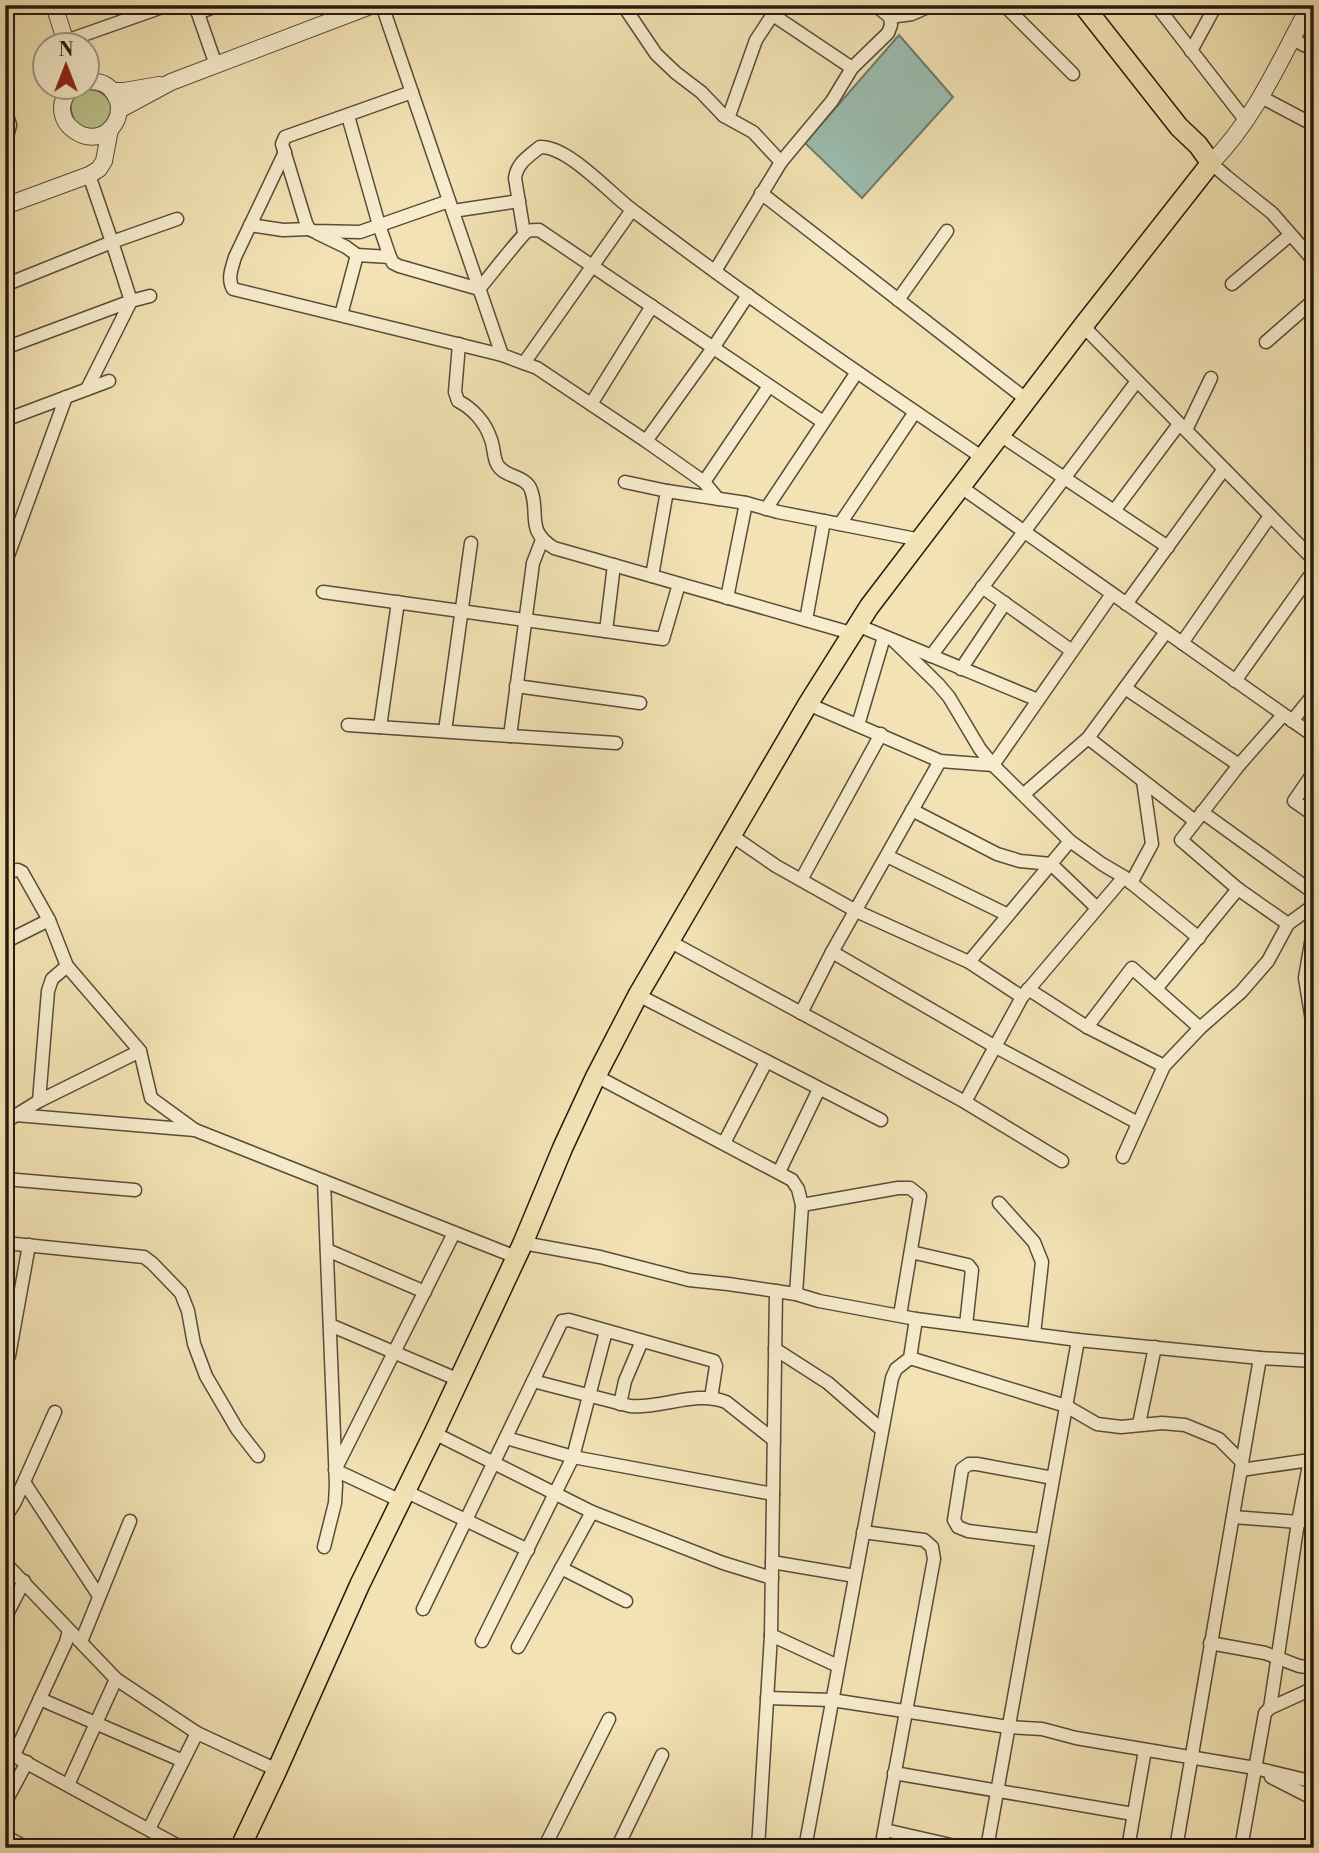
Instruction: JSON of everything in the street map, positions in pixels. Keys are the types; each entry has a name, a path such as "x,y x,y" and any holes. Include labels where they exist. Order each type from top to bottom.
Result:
{"main road":[{"path":"240,1848 360,1584 520,1250 596,1076 669,941 807,704 854,629 1083,326 1211,163 1198,145 1179,127 1083,5"},
{"path":"1179,127 1192,159 1193,187"}],"street":[{"path":"54,5 63,32"},
{"path":"96,32 168,5"},
{"path":"216,65 196,9 219,5"},
{"path":"382,5 502,355"},
{"path":"715,271 781,162 832,101 852,68 888,33 890,17 875,5"},
{"path":"890,17 912,14 932,5"},
{"path":"1004,5 1073,74"},
{"path":"1156,5 1246,121"},
{"path":"1191,51 1216,5"},
{"path":"119,110 172,82 364,7"},
{"path":"630,8 656,54 701,92 724,116 753,132 781,162"},
{"path":"1304,8 1292,39 1261,97 1230,144 1211,163 1272,212 1314,261"},
{"path":"724,116 730,113 756,40 776,10 852,68"},
{"path":"1292,39 1314,50"},
{"path":"63,102 64,118 74,131 89,137 104,134 117,120 119,110 113,91 102,82"},
{"path":"113,91 172,82"},
{"path":"390,257 357,255 311,230 282,144 285,137 412,92"},
{"path":"1261,97 1314,125"},
{"path":"5,108 10,129 5,133"},
{"path":"348,116 379,225 393,263 479,289"},
{"path":"5,206 99,169 104,161 110,129"},
{"path":"89,137 104,161"},
{"path":"524,233 515,178 519,164 540,147 556,149 632,210 748,295 983,458"},
{"path":"285,152 235,257 230,275 233,289 502,355 537,368 704,482 718,499"},
{"path":"87,389 131,301 89,175"},
{"path":"761,193 1027,400"},
{"path":"250,225 283,230 360,232 451,206 519,201"},
{"path":"524,363 632,210"},
{"path":"5,285 177,219"},
{"path":"479,289 524,233 539,230 823,422"},
{"path":"898,300 947,231"},
{"path":"1232,284 1290,235"},
{"path":"341,315 357,255"},
{"path":"646,441 748,295"},
{"path":"5,348 150,296"},
{"path":"1266,342 1314,300"},
{"path":"591,404 652,306"},
{"path":"1083,326 1314,559"},
{"path":"459,344 455,392 458,401 467,405 484,426 490,436 497,465 530,486 535,523 542,540 554,548 806,620 889,638 1038,700"},
{"path":"766,509 857,372"},
{"path":"1114,511 1183,427 1211,378"},
{"path":"5,420 109,381"},
{"path":"931,656 1137,381"},
{"path":"704,482 769,386"},
{"path":"6,557 66,397"},
{"path":"840,524 915,412"},
{"path":"1000,435 1168,547"},
{"path":"1126,604 1224,469"},
{"path":"625,482 746,503 921,540"},
{"path":"961,487 1314,736"},
{"path":"652,576 667,491"},
{"path":"727,597 746,503"},
{"path":"1182,643 1270,516"},
{"path":"806,620 824,521"},
{"path":"510,736 533,563 542,540"},
{"path":"445,731 471,543"},
{"path":"606,631 614,565"},
{"path":"1235,681 1314,570"},
{"path":"323,592 663,639 679,584"},
{"path":"982,587 1072,651"},
{"path":"993,765 1112,594"},
{"path":"380,727 398,602"},
{"path":"961,669 1005,603"},
{"path":"1024,794 1088,738 1166,632"},
{"path":"858,725 889,638"},
{"path":"889,638 949,697 980,749 993,765 1070,841 1127,880 1199,938"},
{"path":"516,685 640,703"},
{"path":"1125,688 1239,765"},
{"path":"1288,923 1238,888 1181,840 1239,765 1314,694"},
{"path":"807,704 940,761 993,765"},
{"path":"348,725 616,743"},
{"path":"801,880 881,734"},
{"path":"1088,738 1143,781 1314,893"},
{"path":"801,1013 832,952 940,761"},
{"path":"1314,772 1294,801 1314,815"},
{"path":"965,1102 1025,993 1097,908 1127,880 1152,844 1143,781"},
{"path":"912,810 997,854 1020,861 1051,864 1097,908"},
{"path":"731,835 776,866 856,911 969,962 1164,1066"},
{"path":"969,962 1070,841"},
{"path":"887,856 1008,915"},
{"path":"5,872 22,872 49,920 66,966 140,1051 151,1098 195,1130 454,1233 520,1250 600,1257 690,1280 796,1294 819,1301 916,1319 1078,1340 1314,1361"},
{"path":"1156,989 1238,888"},
{"path":"1123,1157 1164,1066 1200,1028 1241,992 1268,961 1288,923 1314,905"},
{"path":"5,942 49,920"},
{"path":"1314,925 1305,978 1314,1033"},
{"path":"669,941 965,1102 1062,1161"},
{"path":"832,952 995,1046 1138,1123"},
{"path":"39,1101 48,991 52,979 66,966"},
{"path":"1087,1027 1132,968 1200,1028"},
{"path":"638,995 881,1120"},
{"path":"11,1118 39,1101 140,1051"},
{"path":"723,1143 766,1062"},
{"path":"596,1076 792,1180 798,1189 802,1205 796,1294"},
{"path":"779,1172 819,1089"},
{"path":"11,1118 195,1130"},
{"path":"5,1179 135,1190"},
{"path":"324,1181 335,1470 335,1503 324,1547"},
{"path":"802,1205 898,1188 910,1188 920,1196 900,1315"},
{"path":"999,1203 1034,1242 1042,1262 1034,1334"},
{"path":"335,1470 454,1233"},
{"path":"5,1243 144,1257 152,1263 181,1293 188,1311 194,1344 206,1376 231,1419 258,1456"},
{"path":"5,1357 9,1356 29,1245"},
{"path":"327,1250 425,1292"},
{"path":"911,1252 968,1265 972,1270 966,1325"},
{"path":"758,1848 771,1635 776,1292"},
{"path":"805,1848 892,1378 895,1369 911,1358 916,1319"},
{"path":"423,1609 562,1321 569,1320 713,1361 716,1366 711,1398"},
{"path":"330,1325 459,1380"},
{"path":"482,1641 573,1457 606,1331"},
{"path":"1001,1848 987,1846 1078,1340"},
{"path":"620,1404 625,1381 642,1341"},
{"path":"1139,1424 1155,1347"},
{"path":"775,1349 828,1383 882,1430"},
{"path":"911,1358 1066,1406 1097,1424 1121,1427 1176,1423 1200,1430 1219,1439 1241,1466"},
{"path":"1176,1848 1260,1358"},
{"path":"533,1381 620,1404 645,1407 711,1398 726,1402 774,1440"},
{"path":"5,1518 55,1412"},
{"path":"434,1433 592,1512 723,1563 772,1578"},
{"path":"506,1437 573,1457 774,1494"},
{"path":"1270,1708 1298,1522 1314,1440"},
{"path":"1241,1466 1310,1460"},
{"path":"1042,1540 968,1531 958,1527 954,1520 962,1469 969,1464 976,1464 1054,1478"},
{"path":"335,1470 466,1520 528,1550"},
{"path":"24,1482 99,1596"},
{"path":"518,1647 592,1512"},
{"path":"1233,1517 1298,1522 1314,1519"},
{"path":"82,1642 130,1521"},
{"path":"863,1532 924,1540 932,1547 934,1559 881,1848"},
{"path":"772,1562 855,1576"},
{"path":"5,1563 116,1679 197,1733 277,1770"},
{"path":"561,1568 626,1601"},
{"path":"5,1618 24,1581"},
{"path":"69,1630 40,1699 9,1753 182,1848"},
{"path":"771,1635 838,1666"},
{"path":"1210,1643 1265,1653 1299,1666 1314,1668"},
{"path":"68,1785 116,1679"},
{"path":"1241,1848 1265,1713 1270,1708 1314,1688"},
{"path":"767,1698 832,1700 1009,1727 1042,1729 1144,1751 1255,1768 1314,1782"},
{"path":"40,1699 183,1761"},
{"path":"544,1848 610,1719"},
{"path":"149,1829 197,1733"},
{"path":"1128,1848 1144,1751"},
{"path":"617,1848 662,1755"},
{"path":"5,1803 27,1762"},
{"path":"1255,1768 1314,1799"},
{"path":"894,1773 1133,1814"},
{"path":"885,1830 964,1848"},
{"path":"5,1836 27,1848"}],"green space":[{"path":"102,93 114,108 104,130 79,129 72,102 102,102"}],"shaded area":[{"path":"899,35 953,97 862,198 805,143"}]}
